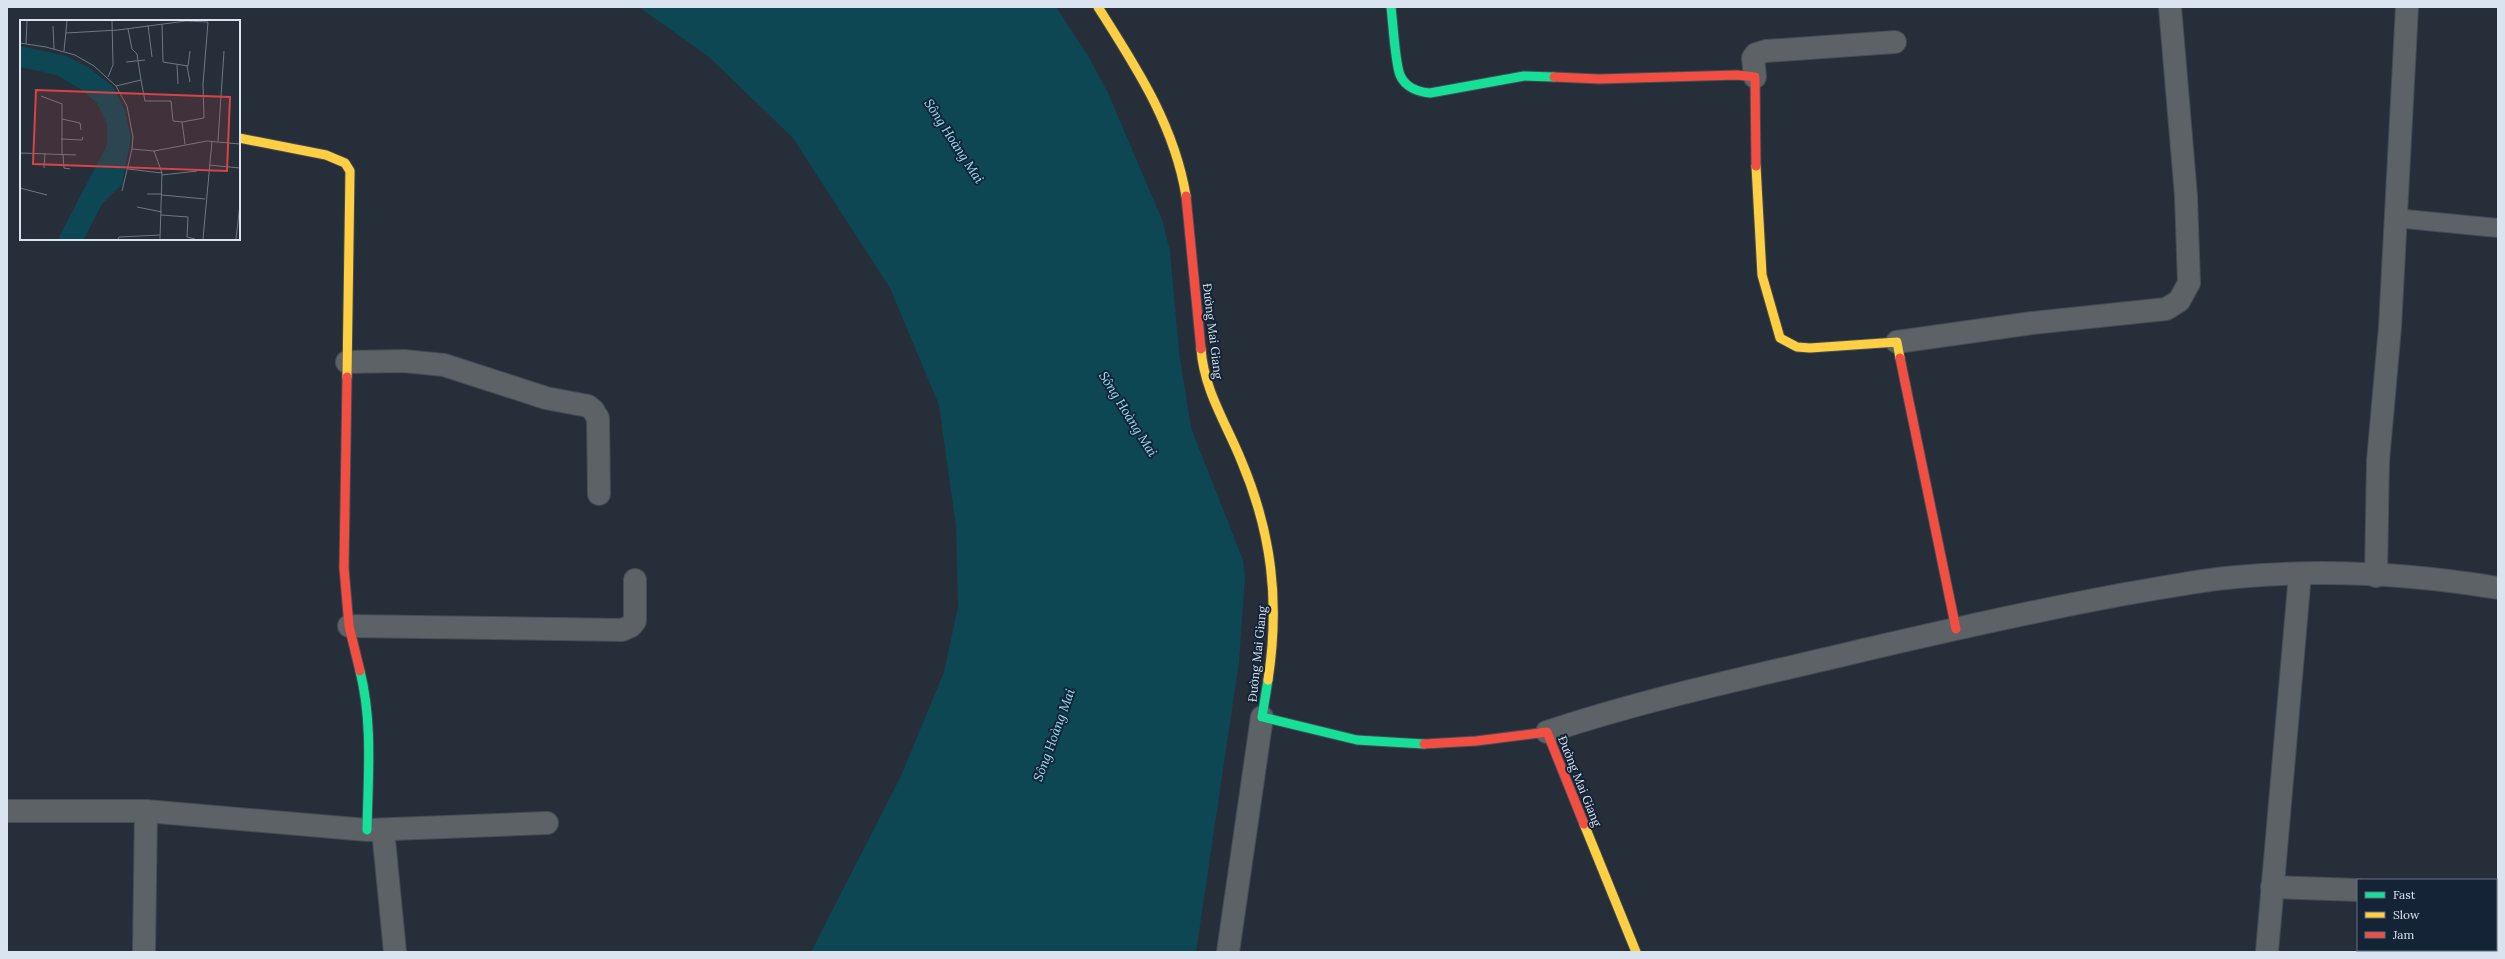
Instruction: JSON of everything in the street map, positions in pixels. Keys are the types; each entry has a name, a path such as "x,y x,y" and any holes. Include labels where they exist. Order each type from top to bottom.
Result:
{"street":[{"name":"Đường Mai Giang","path":"1098,7 1145,84 1161,116 1180,166 1192,243 1204,369 1211,396 1236,446 1266,532 1272,562 1275,601 1274,632 1262,717 1355,740 1390,744 1470,743 1547,732 1636,952"},
{"path":"1391,7 1400,75 1404,82 1420,92 1452,90 1524,76 1599,79 1737,75 1755,77"},
{"path":"1895,42 1766,51 1756,54 1753,58 1755,77 1756,182 1762,275 1780,338 1797,347 1810,348 1897,342 2032,323 2166,309 2179,301 2189,284 2186,196 2170,7"},
{"path":"2376,576 2378,461 2390,327 2407,7"},
{"path":"240,138 326,155 345,163 350,171 344,568 349,626 366,694 375,830 395,952"},
{"path":"1897,342 1956,629"},
{"path":"347,362 427,362 444,365 546,398 588,406 598,418 599,494"},
{"path":"2268,952 2272,887 2300,574"},
{"path":"1547,732 1651,700 2017,614 2186,583 2236,577 2300,574 2376,576 2463,583 2498,588"},
{"path":"349,626 622,630 631,626 635,621 635,580"},
{"path":"1228,952 1262,717"},
{"path":"7,811 146,811 375,830 547,823"},
{"path":"144,952 146,811"},
{"path":"2272,887 2357,890"}],"lane":[{"path":"2396,218 2498,228"}],"water":[{"name":"Sông Hoàng Mai","path":"639,7 1056,7 1087,54 1108,93 1163,222 1170,252 1179,352 1191,428 1243,560 1245,577 1239,662 1196,952 811,952 901,776 944,672 958,607 956,526 939,405 890,288 793,138 709,57"}],"traffic: fast":[{"path":"1391,7 1398,69 1402,79 1412,88 1430,93 1524,76 1554,77"},
{"path":"360,671 367,710 369,750 367,830"},
{"path":"1268,680 1262,717 1357,740 1424,744"}],"traffic: slow":[{"path":"1098,7 1139,74 1163,120 1173,145 1186,196"},
{"path":"240,138 326,155 345,163 350,171 347,377"},
{"path":"1756,166 1762,275 1780,338 1797,347 1810,348 1897,342 1900,358"},
{"path":"1201,349 1206,378 1216,406 1252,487 1266,541 1271,568 1273,595 1272,651 1268,680"},
{"path":"1584,824 1636,952"}],"traffic: jam":[{"path":"1554,77 1599,79 1737,75 1755,77 1756,166"},
{"path":"1186,196 1201,349"},
{"path":"1900,358 1956,629"},
{"path":"347,377 344,568 349,626 360,671"},
{"path":"1424,744 1476,741 1547,732 1584,824"}]}
